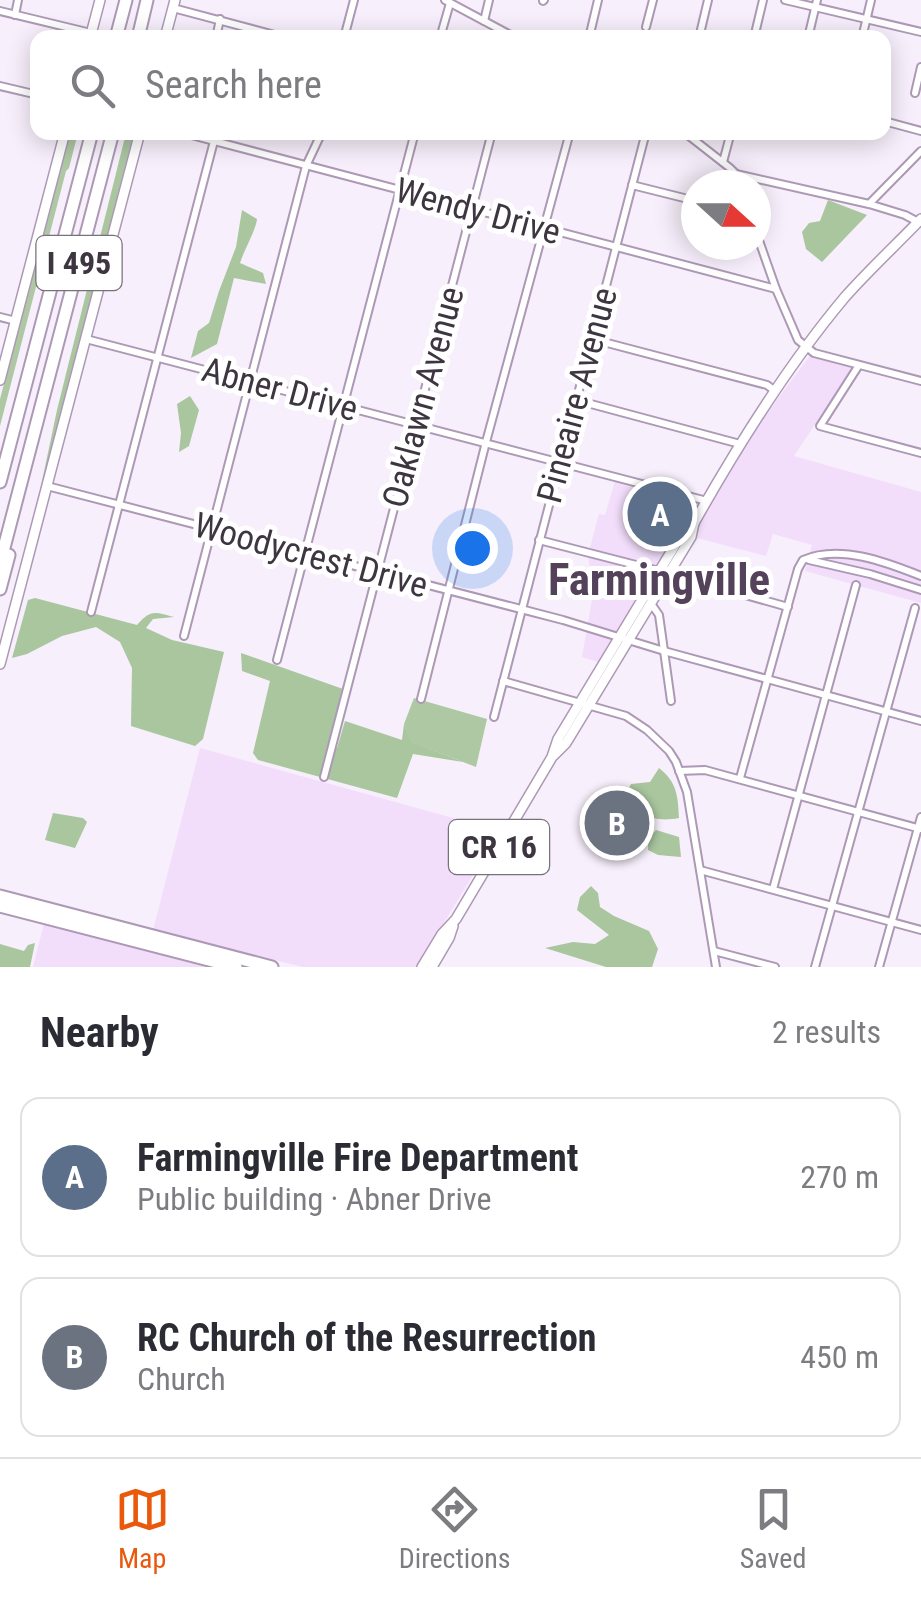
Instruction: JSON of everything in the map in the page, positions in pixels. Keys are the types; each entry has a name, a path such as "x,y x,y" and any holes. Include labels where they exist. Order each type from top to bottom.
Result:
{"highway":[{"path":"118,30 126,0"},
{"path":"140,30 148,0"},
{"name":"I 495","path":"0,482 90,140"},
{"name":"I 495","path":"0,563 111,140"},
{"path":"0,589 24,474"},
{"path":"0,894 272,967"},
{"path":"0,906 236,967"}],"main road":[{"path":"92,30 100,0"},
{"path":"166,30 174,4"},
{"path":"0,380 63,140"},
{"path":"0,664 138,140"},
{"name":"CR 16","path":"626,638 652,605 684,532 694,524 741,444 806,347 846,296 919,221"},
{"name":"CR 16","path":"432,967 456,919 666,572"},
{"name":"CR 16","path":"422,967 456,919"}],"street":[{"path":"15,14 18,0"},
{"path":"346,30 354,0"},
{"path":"484,21 489,0"},
{"path":"592,30 598,0"},
{"path":"646,26 653,0"},
{"path":"700,30 708,0"},
{"path":"756,30 762,0"},
{"path":"784,0 816,4 921,32"},
{"path":"864,30 871,0"},
{"path":"442,30 447,1 501,30"},
{"path":"174,4 258,30"},
{"path":"810,30 816,4"},
{"path":"0,11 70,30"},
{"path":"218,30 220,19"},
{"path":"915,93 921,67"},
{"path":"0,86 30,94"},
{"path":"891,123 921,131"},
{"name":"Wendy Drive","path":"207,140 776,289"},
{"path":"184,636 306,166 318,140"},
{"path":"277,660 413,140"},
{"name":"Oaklawn Avenue","path":"324,777 490,140"},
{"path":"421,699 568,140"},
{"name":"Pineaire Avenue","path":"494,717 644,140"},
{"path":"694,140 732,170"},
{"path":"723,162 728,140"},
{"path":"91,612 214,142"},
{"path":"869,204 921,151"},
{"path":"771,182 869,204 919,221"},
{"path":"632,185 681,198"},
{"path":"766,260 798,340 806,347 921,381"},
{"path":"0,316 16,321"},
{"name":"Abner Drive","path":"86,339 706,501"},
{"path":"592,339 766,385 776,392"},
{"path":"859,365 820,426 921,453"},
{"path":"576,400 741,444"},
{"name":"Woodycrest Drive","path":"47,486 521,609 921,721"},
{"path":"539,540 788,607"},
{"path":"740,778 803,560 838,554 874,559 921,576"},
{"path":"803,560 816,560 921,590"},
{"path":"773,889 856,585"},
{"path":"652,605 659,615 671,701"},
{"path":"815,967 915,608"},
{"path":"503,682 626,716 669,752 687,792 716,967"},
{"path":"679,771 698,768 740,778 919,829"},
{"path":"879,967 921,817"},
{"path":"700,870 921,930"},
{"path":"714,951 773,966"}],"shaded area":[{"path":"812,353 854,366 794,456 921,492 921,603 805,571 812,545 773,534 766,556 693,537 604,664 582,657 593,594 588,555 599,514 605,515 615,481 701,502"},
{"path":"200,748 500,831 417,967 303,967 153,930"},
{"path":"44,923 211,967 33,967"}],"green space":[{"path":"68,140 76,140 0,426 0,399"},
{"path":"124,140 132,140 37,505"},
{"path":"828,200 867,215 822,262 806,249 802,232 809,223 820,221"},
{"path":"242,210 257,219 240,263 263,273 266,284 234,278 217,344 191,358 198,331 209,323 236,247"},
{"path":"190,396 199,410 189,446 179,452 177,404"},
{"path":"35,598 137,625 154,613 174,617 153,619 146,628 172,640 224,652 203,739 195,746 131,726 132,668 120,642 96,627 62,636 12,658 28,600"},
{"path":"241,653 343,689 328,746 337,748 345,721 402,740 404,724 410,741 463,762 413,754 397,798 258,760 253,753 270,681 242,671"},
{"path":"414,698 487,719 476,767 409,741 404,724"},
{"path":"659,768 675,790 679,818 655,818 622,802 631,784 650,782"},
{"path":"53,813 87,822 75,848 45,840"},
{"path":"656,830 679,837 681,857 648,850 648,840"},
{"path":"591,886 598,893 600,907 649,931 658,949 652,967 606,967 545,948 573,942 595,944 609,935 577,910 580,897"},
{"path":"35,943 30,967 0,967 0,944 24,951"}],"place":[{"name":"Farmingville Fire Department","path":"660,514"},
{"name":"RC Church of the Resurrection","path":"617,823"}],"district":[{"name":"Farmingville","path":"659,579"}]}
